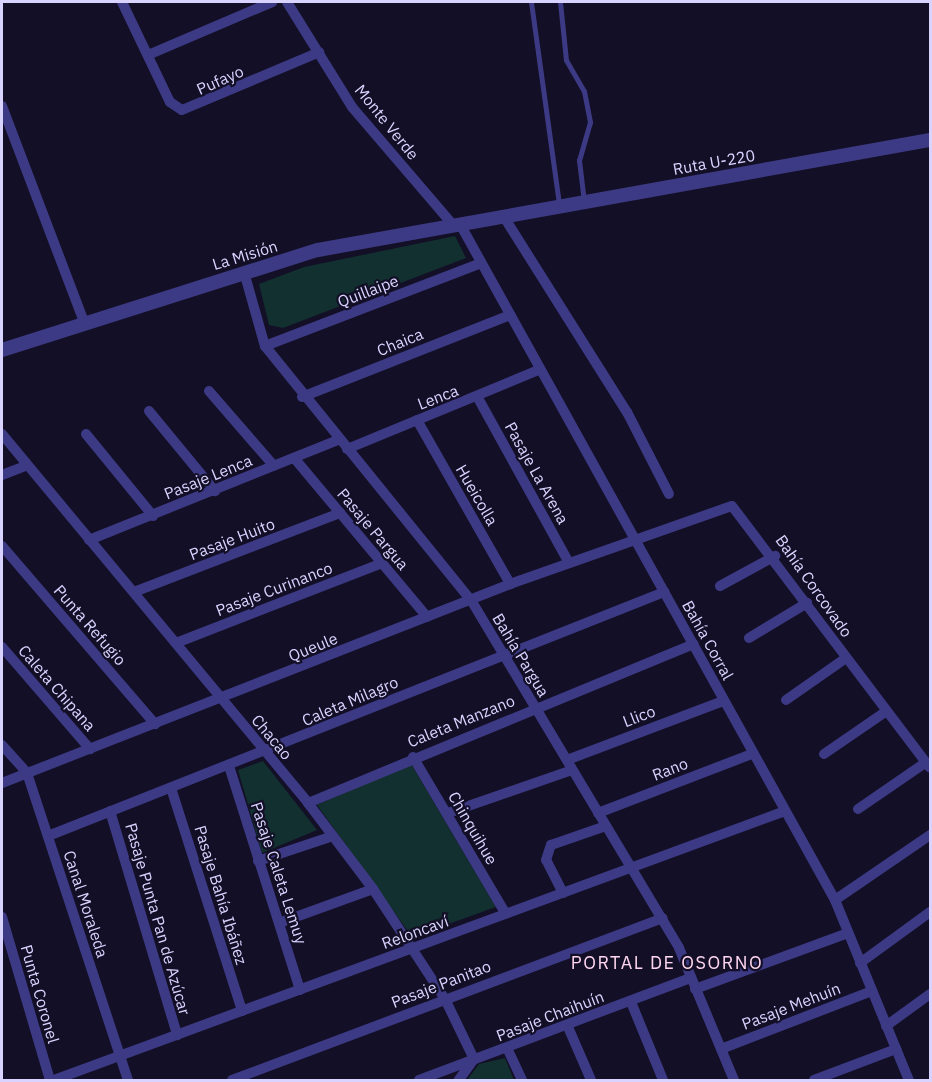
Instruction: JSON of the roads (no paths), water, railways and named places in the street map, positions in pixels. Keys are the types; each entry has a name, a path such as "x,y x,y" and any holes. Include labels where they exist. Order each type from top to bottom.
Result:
{"street":[{"name":"Pufayo","path":"123,2 170,102 188,110 319,52"},
{"path":"148,55 272,2"},
{"name":"Monte Verde","path":"287,2 352,107 457,224"},
{"path":"2,106 86,324"},
{"name":"Ruta U-220","path":"504,217 930,140"},
{"path":"504,217 627,412 669,494"},
{"name":"La Misión","path":"2,350 318,250 504,217"},
{"name":"Bahía Corral","path":"457,224 481,263 835,900 909,1080"},
{"name":"Quillaipe","path":"265,346 481,263"},
{"name":"Bahía Pargua","path":"244,272 265,346 302,397 471,600 662,918 691,978 734,1080"},
{"name":"Chaica","path":"302,397 510,315"},
{"name":"Lenca","path":"346,449 478,398 539,370"},
{"path":"209,391 274,466"},
{"name":"Pasaje La Arena","path":"478,398 569,563"},
{"path":"149,411 215,491"},
{"name":"Hueicolla","path":"417,420 510,584"},
{"name":"Chacao","path":"2,434 26,466 134,592 333,836 373,890 445,999 474,1059"},
{"path":"86,434 153,516"},
{"name":"Pasaje Lenca","path":"88,540 153,516 338,440"},
{"name":"Pasaje Pargua","path":"295,459 427,617"},
{"path":"2,474 26,466"},
{"name":"Bahía Corcovado","path":"635,539 732,506 775,556 885,712 928,766"},
{"name":"Pasaje Huito","path":"134,592 340,513"},
{"name":"Queule","path":"2,783 222,699 510,584 635,539"},
{"name":"Punta Refugio","path":"2,546 155,724"},
{"path":"720,586 775,556"},
{"name":"Pasaje Curinanco","path":"176,643 382,563"},
{"name":"Caleta Milagro","path":"48,836 265,752 502,653 664,592"},
{"path":"749,638 807,603"},
{"name":"Caleta Manzano","path":"308,803 413,757 693,644"},
{"name":"Caleta Chipana","path":"2,647 90,749"},
{"path":"786,700 846,658"},
{"name":"Llico","path":"448,813 723,700"},
{"path":"824,754 885,712"},
{"name":"Canal Moraleda","path":"2,745 27,773 128,1080"},
{"name":"Rano","path":"598,813 752,753"},
{"name":"Chinquihue","path":"413,757 506,914"},
{"name":"Pasaje Caleta Lemuy","path":"229,766 300,990"},
{"path":"858,809 928,766"},
{"name":"Pasaje Bahía Ibáñez","path":"171,788 242,1011"},
{"name":"Pasaje Punta Pan de Azúcar","path":"110,811 177,1035"},
{"name":"Reloncaví","path":"52,1080 785,811"},
{"path":"563,893 546,860 551,845 606,826"},
{"path":"835,900 930,835"},
{"path":"258,861 333,836"},
{"path":"279,923 373,890"},
{"path":"860,963 930,912"},
{"name":"Punta Coronel","path":"2,917 52,1080"},
{"name":"Pasaje Panitao","path":"232,1080 662,918"},
{"path":"695,989 848,933"},
{"name":"Pasaje Chaihuín","path":"419,1080 474,1059 508,1050 691,978"},
{"name":"Pasaje Mehuín","path":"721,1049 872,991"},
{"path":"886,1026 930,994"},
{"path":"631,1002 663,1080"},
{"path":"568,1027 591,1080"},
{"path":"814,1080 896,1049"},
{"path":"508,1050 522,1080"},
{"path":"459,1080 474,1059"}],"lane":[{"path":"531,2 559,207"},
{"path":"560,2 566,60 584,91 590,122 579,160 584,202"}],"district":[{"name":"PORTAL DE OSORNO","path":"667,963"}]}
